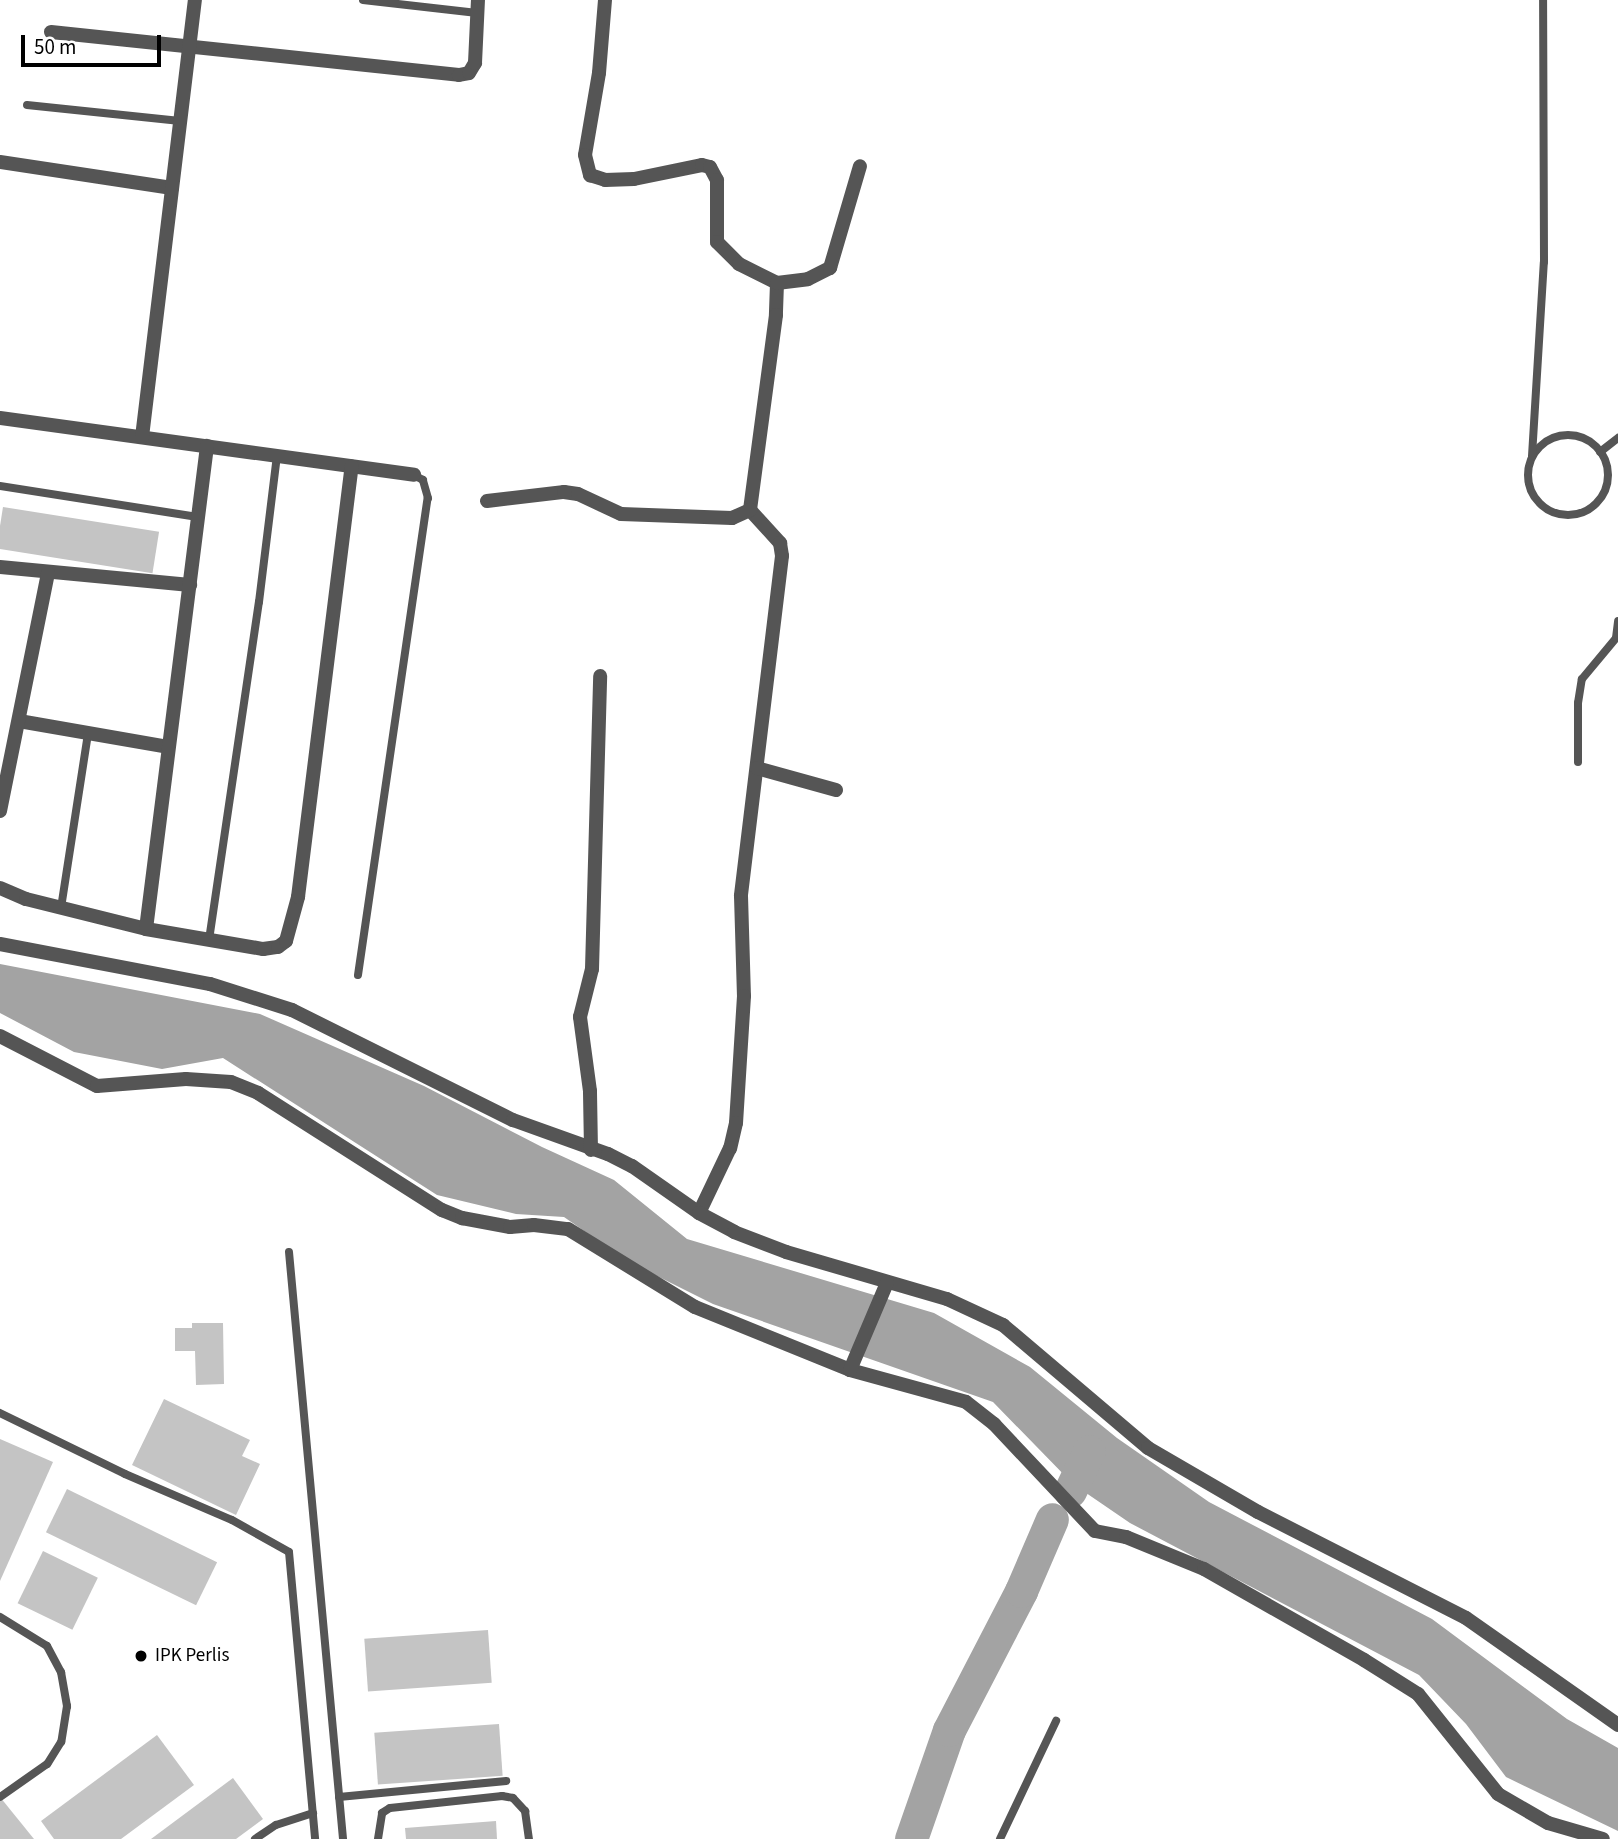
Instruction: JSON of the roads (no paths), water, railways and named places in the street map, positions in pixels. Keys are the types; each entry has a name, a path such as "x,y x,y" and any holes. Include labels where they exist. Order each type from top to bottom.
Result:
{"street":[{"path":"142,438 195,0"},
{"path":"606,0 599,73 585,155 590,175 605,180 634,179 702,165 710,167 717,180 717,242 739,264 777,283 819,276 831,268 860,166"},
{"path":"51,33 459,75 469,73 475,63 478,6"},
{"path":"0,162 172,188"},
{"path":"699,1213 730,1148 736,1123 744,996 741,895 782,556 780,543 750,510 776,314 777,283"},
{"path":"0,418 414,475"},
{"path":"146,929 207,446"},
{"path":"0,888 61,908 146,929 263,949 278,947 286,941 298,897 352,466"},
{"path":"486,501 564,492 578,494 621,514 732,518 750,510"},
{"path":"0,567 190,585"},
{"path":"0,811 48,573"},
{"path":"591,1150 590,1091 580,1017 592,969 600,676"},
{"path":"19,721 168,747"},
{"path":"757,768 836,790"},
{"path":"0,944 210,984 248,994 328,1026 513,1120 608,1154 632,1166 699,1213 734,1232 884,1289 947,1299 1003,1325 1148,1448 1258,1512 1466,1618 1618,1725"},
{"path":"0,1036 97,1086 186,1079 231,1082 258,1093 442,1210 461,1218 510,1227 534,1225 568,1229 695,1307 966,1402 994,1424 1095,1531 1126,1537 1204,1569 1364,1660 1418,1694 1498,1794 1548,1824 1603,1839"},
{"path":"852,1364 884,1289"}],"lane":[{"path":"363,0 478,6"},
{"path":"1532,456 1542,444 1557,436 1573,435 1588,440 1606,463 1605,489 1598,501 1576,514 1550,511 1537,501 1529,488 1527,471 1532,456 1544,262 1542,0"},
{"path":"27,105 180,121"},
{"path":"1600,452 1618,438"},
{"path":"209,940 260,602 277,456"},
{"path":"358,975 428,498 423,480 414,475"},
{"path":"0,486 198,517"},
{"path":"1578,762 1578,703 1582,679 1616,638 1618,621"},
{"path":"61,908 88,733"},
{"path":"289,1252 343,1839"},
{"path":"0,1413 286,1548 292,1562 315,1839"},
{"path":"0,1617 47,1646 61,1672 67,1706 61,1742 47,1764 0,1797"},
{"path":"1000,1839 1056,1721"},
{"path":"340,1797 506,1782"},
{"path":"378,1839 382,1813 390,1808 502,1796 513,1798 525,1811 529,1839"},
{"path":"255,1839 287,1820 313,1813"}],"waterway":[{"path":"1070,1491 1089,1451"},
{"path":"911,1839 949,1730 1021,1591 1052,1519"}],"place":[{"name":"IPK Perlis","path":"141,1656"}]}
